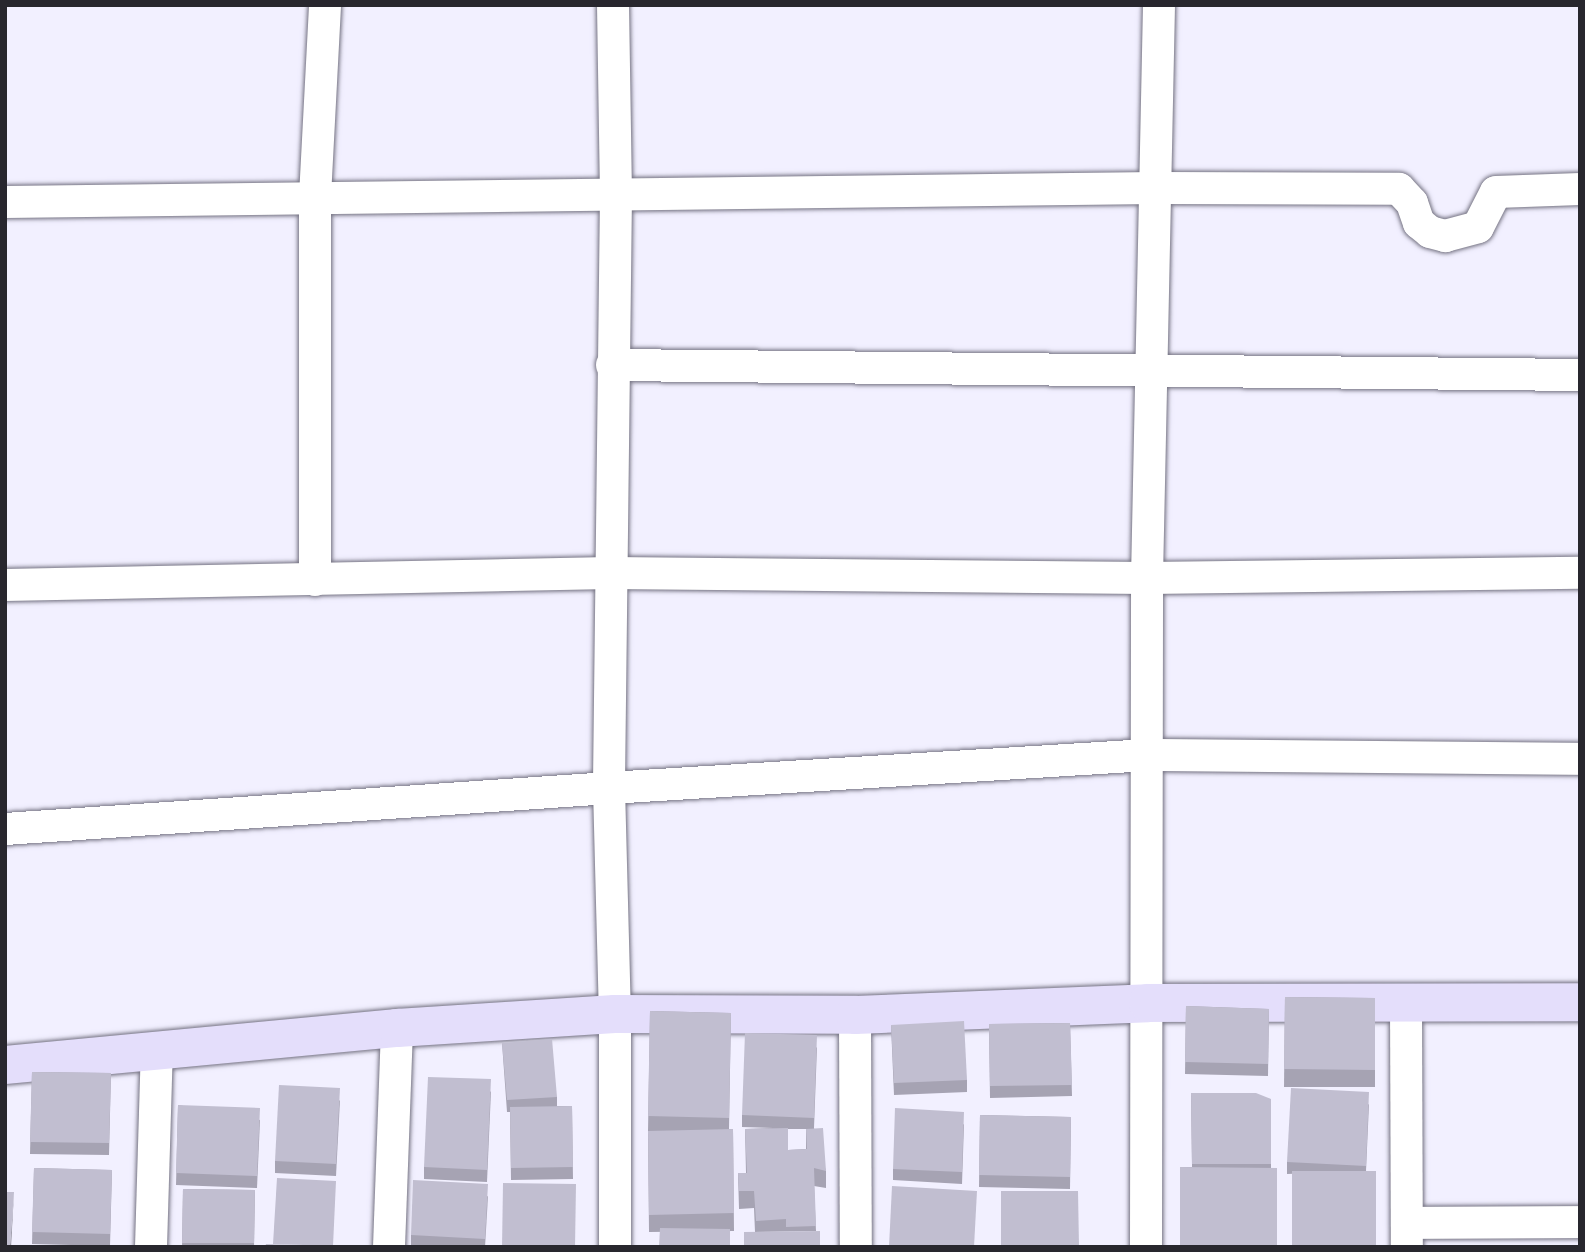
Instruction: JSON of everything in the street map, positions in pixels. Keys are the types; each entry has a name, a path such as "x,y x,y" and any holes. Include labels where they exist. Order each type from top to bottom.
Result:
{"street":[{"path":"315,580 315,197 325,5"},
{"path":"613,5 616,194 609,788 615,1014 615,1247"},
{"path":"1146,1247 1149,1003 1147,578 1159,5"},
{"path":"5,202 1157,188 1399,189 1412,203 1419,223 1430,232 1445,236 1478,227 1496,192 1580,189"},
{"path":"612,365 1580,374"},
{"path":"5,585 610,573 1147,578 1580,573"},
{"path":"5,829 1148,755 1580,759"},
{"path":"1406,1002 1407,1235 1580,1222"},
{"path":"5,1066 158,1049 397,1028 615,1014 855,1015 1149,1003 1580,1002"},
{"path":"855,1015 856,1247"},
{"path":"389,1247 397,1028"},
{"path":"151,1247 158,1049"}],"building":[{"path":"1285,997 1375,998 1375,1070 1284,1069"},
{"path":"1186,1006 1269,1009 1268,1064 1185,1062"},
{"path":"650,1011 731,1013 729,1118 648,1116"},
{"path":"964,1021 967,1080 894,1083 891,1025"},
{"path":"1070,1023 1072,1085 990,1086 989,1024"},
{"path":"745,1033 817,1035 814,1118 742,1115"},
{"path":"552,1039 557,1097 507,1100 502,1043"},
{"path":"32,1072 111,1073 109,1143 30,1142"},
{"path":"428,1077 491,1079 487,1170 424,1167"},
{"path":"279,1085 340,1088 336,1164 275,1161"},
{"path":"1291,1088 1369,1092 1366,1166 1287,1162"},
{"path":"1191,1093 1256,1093 1271,1099 1271,1164 1192,1164"},
{"path":"178,1105 260,1108 257,1176 176,1173"},
{"path":"572,1106 573,1167 511,1168 510,1107"},
{"path":"895,1108 964,1112 962,1172 893,1169"},
{"path":"980,1115 1071,1117 1070,1177 979,1175"},
{"path":"788,1128 788,1150 807,1149 806,1129 823,1128 826,1171 814,1168 816,1226 786,1227 786,1219 756,1221 754,1191 739,1191 738,1173 747,1173 745,1129"},
{"path":"733,1129 734,1213 649,1215 648,1131"},
{"path":"1180,1167 1277,1168 1277,1246 1180,1246"},
{"path":"34,1168 112,1170 110,1234 32,1232"},
{"path":"1292,1171 1376,1171 1376,1247 1292,1247"},
{"path":"277,1178 336,1181 333,1246 273,1244"},
{"path":"413,1180 488,1184 485,1239 411,1235"},
{"path":"503,1183 576,1184 575,1247 502,1247"},
{"path":"892,1186 977,1191 974,1247 889,1247"},
{"path":"183,1189 255,1190 254,1243 182,1243"},
{"path":"1001,1191 1078,1191 1079,1247 1001,1247"},
{"path":"5,1192 14,1192 10,1247 5,1247"},
{"path":"660,1228 730,1229 730,1247 659,1247"},
{"path":"820,1231 820,1247 744,1247 744,1232"},
{"path":"266,1244 342,1246 342,1247 265,1247"}]}
